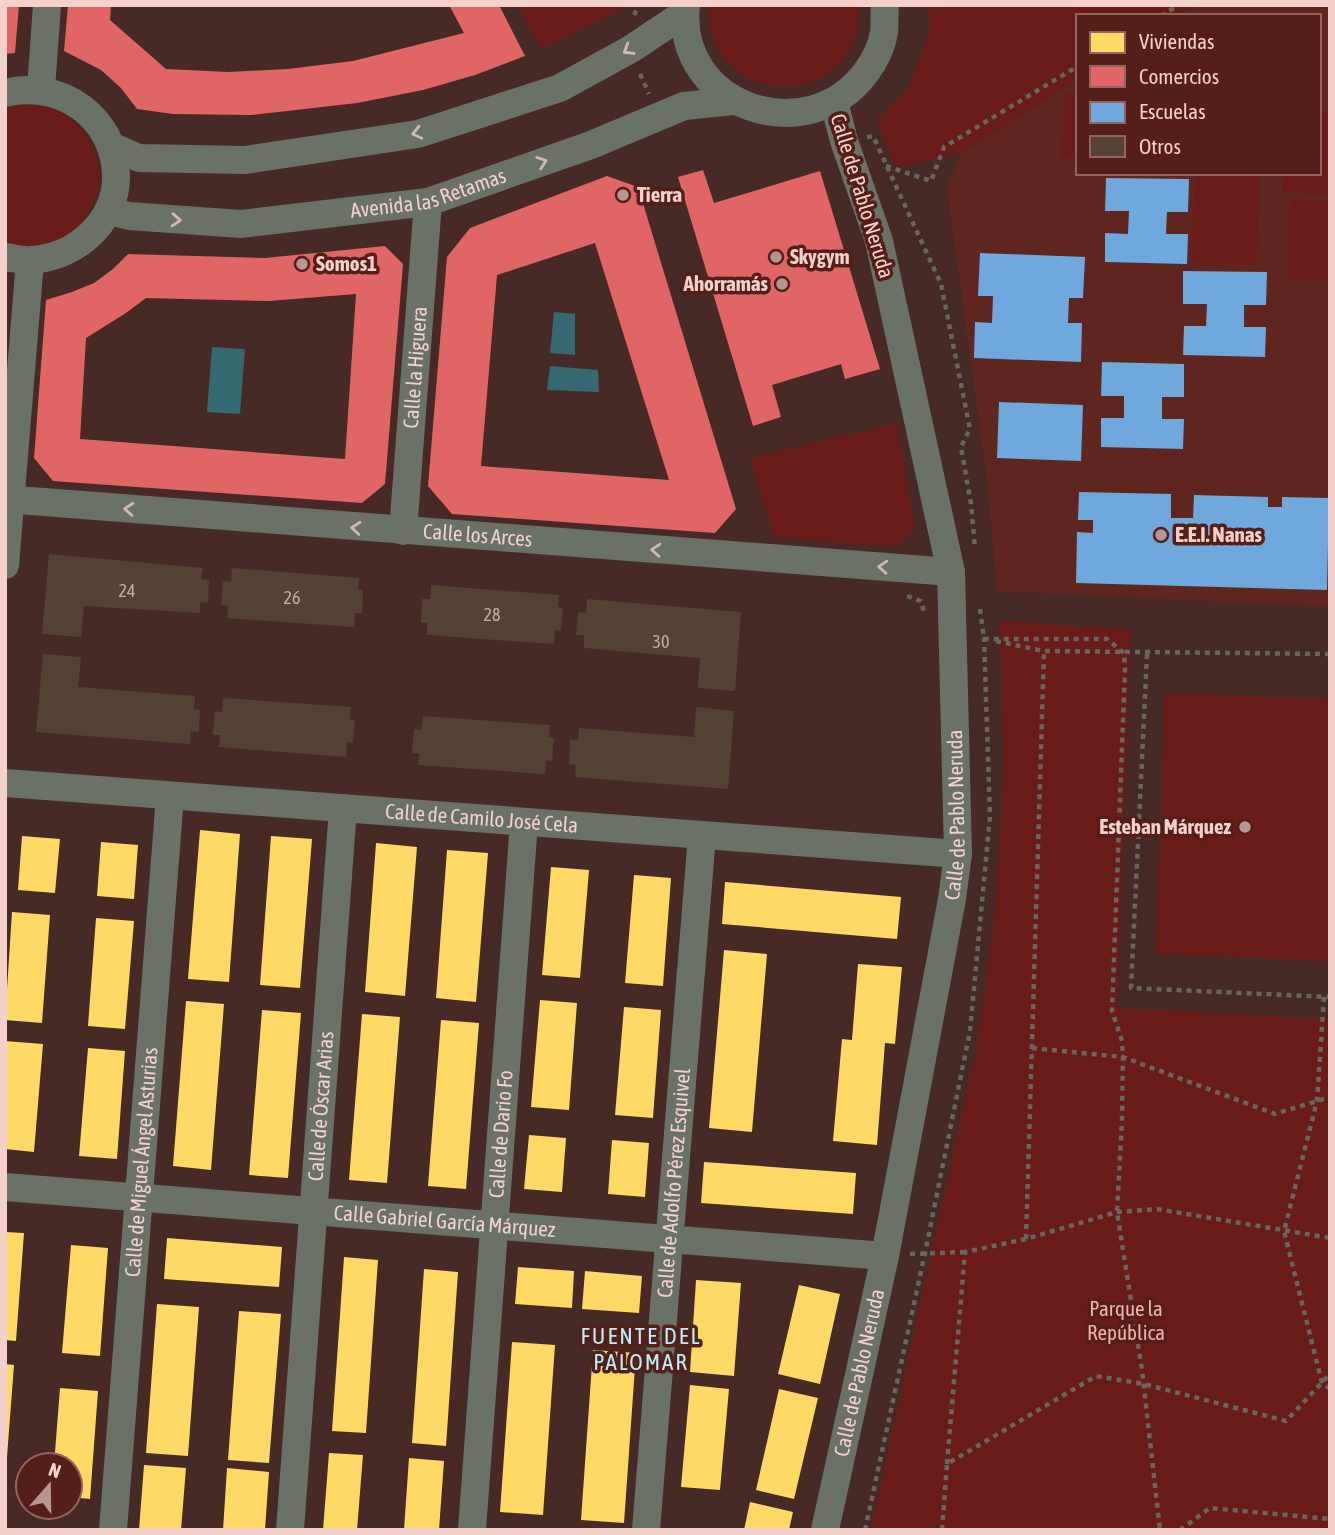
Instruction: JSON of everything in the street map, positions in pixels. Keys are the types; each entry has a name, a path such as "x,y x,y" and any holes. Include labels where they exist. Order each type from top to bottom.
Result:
{"street":[{"path":"41,89 47,5"},
{"path":"685,9 688,39 698,64 713,85 734,101 767,113 802,114 834,102 858,85 874,61 884,33 885,5"},
{"path":"111,146 139,158 246,160 418,134 560,88 631,49 685,9"},
{"path":"5,93 20,89 41,89 64,96 84,108 100,125 111,146 116,178 108,211 89,237 62,255 17,259 5,565"},
{"name":"Avenida las Retamas","path":"108,211 129,216 241,224 428,202 591,145 684,106 734,101"},
{"name":"Calle de Pablo Neruda","path":"825,1530 885,1255 952,900 958,854 951,572 879,241 844,141 834,102"},
{"name":"Calle la Higuera","path":"403,531 428,202"},
{"name":"Calle los Arces","path":"7,500 951,572"},
{"name":"Calle de Camilo José Cela","path":"5,783 958,854"},
{"name":"Calle de Miguel Ángel Asturias","path":"113,1530 170,796"},
{"name":"Calle de Óscar Arias","path":"290,1530 343,808"},
{"name":"Calle de Dario Fo","path":"472,1530 524,822"},
{"name":"Calle de Adolfo Pérez Esquivel","path":"646,1530 702,835"},
{"name":"Calle Gabriel García Márquez","path":"5,1187 885,1255"}],"path":[{"path":"975,558 971,503 961,447 970,429 941,284 885,166 931,181 944,147 1076,67"},
{"path":"865,1530 970,1031 990,816 984,639 979,598"},
{"path":"984,639 1045,652 1330,654"},
{"path":"984,639 1107,639 1124,653 1112,1011 1122,1041 1123,1057 1117,1212 1144,1384 1160,1530"},
{"path":"1026,1239 1045,652"},
{"path":"1147,654 1132,988 1327,997 1317,1101 1284,1231 1322,1383 1330,1389"},
{"path":"1032,1048 1123,1057 1275,1114 1330,1097"},
{"path":"885,1255 965,1252 1026,1239 1117,1212 1157,1209 1330,1238"},
{"path":"942,1530 965,1252"},
{"path":"947,1464 1096,1376 1144,1384 1286,1421 1330,1374"},
{"path":"1180,1530 1210,1508 1330,1518"}],"shaded area":[{"path":"1195,5 1330,5 1330,607 997,591 987,480 947,189 962,152 1076,80 1076,175 1321,175 1321,14 1181,14"}],"green space":[{"path":"517,5 630,5 542,49"},
{"path":"709,5 859,5 854,41 838,66 813,82 785,87 756,82 731,66 714,41"},
{"path":"929,5 1195,5 1181,14 1076,14 1076,80 962,152 896,168 877,120 907,90 929,34"},
{"path":"1064,94 1076,94 1076,158 1062,158"},
{"path":"25,104 57,110 80,127 96,157 99,180 94,201 84,219 70,234 51,243 29,246 5,241 5,110"},
{"path":"1321,112 1330,113 1330,195 1282,192 1283,175 1321,175"},
{"path":"1195,175 1259,175 1257,265 1192,262"},
{"path":"1290,199 1330,201 1330,281 1288,279"},
{"path":"897,423 915,528 897,547 774,537 750,458"},
{"name":"Parque la República","path":"1000,621 1131,630 1117,1008 1330,1019 1330,1530 871,1530 978,1040 996,907 1004,764"},
{"name":"Esteban Márquez","path":"1165,693 1330,699 1330,961 1156,954"}],"water":[{"path":"554,312 575,314 575,355 550,353"},
{"path":"212,347 245,349 240,414 207,412"},
{"path":"550,366 598,370 599,392 547,390"}],"building: Viviendas":[{"path":"200,830 240,834 229,982 188,979"},
{"path":"22,836 60,839 55,893 18,890"},
{"path":"271,836 312,839 300,988 260,985"},
{"path":"101,842 138,845 134,899 97,896"},
{"path":"376,843 417,847 405,996 365,992"},
{"path":"447,850 488,853 476,1002 436,998"},
{"path":"551,867 589,870 580,978 542,975"},
{"path":"634,875 671,878 663,986 625,983"},
{"path":"725,882 901,897 897,939 722,924"},
{"path":"12,912 50,915 42,1023 5,1020"},
{"path":"96,918 134,921 125,1029 88,1026"},
{"path":"724,950 767,954 752,1132 709,1128"},
{"path":"858,964 902,967 895,1044 885,1043 877,1145 833,1141 842,1039 852,1040"},
{"path":"540,1000 577,1003 569,1110 531,1107"},
{"path":"186,1001 224,1004 211,1170 173,1166"},
{"path":"624,1007 661,1010 653,1118 615,1115"},
{"path":"262,1010 301,1013 288,1178 249,1175"},
{"path":"362,1014 400,1017 387,1183 349,1180"},
{"path":"441,1020 479,1023 466,1189 428,1186"},
{"path":"5,1041 43,1044 34,1152 5,1149"},
{"path":"88,1048 125,1051 117,1159 79,1156"},
{"path":"529,1135 566,1138 562,1192 524,1189"},
{"path":"612,1140 649,1143 645,1197 608,1194"},
{"path":"704,1162 856,1173 853,1214 701,1203"},
{"path":"5,1232 24,1233 16,1341 5,1340"},
{"path":"167,1238 282,1247 279,1287 164,1279"},
{"path":"71,1245 108,1248 100,1356 62,1353"},
{"path":"344,1257 378,1260 366,1433 332,1431"},
{"path":"518,1267 574,1271 572,1308 515,1304"},
{"path":"424,1269 458,1272 446,1446 412,1443"},
{"path":"585,1271 642,1276 639,1313 582,1309"},
{"path":"696,1280 741,1283 734,1376 690,1372"},
{"path":"799,1285 840,1294 820,1384 778,1374"},
{"path":"157,1304 199,1307 188,1456 146,1453"},
{"path":"239,1311 281,1314 269,1463 228,1460"},
{"path":"512,1342 555,1345 543,1515 500,1512"},
{"path":"593,1350 636,1353 624,1523 581,1520"},
{"path":"5,1364 14,1365 7,1457 5,1457"},
{"path":"690,1385 729,1389 720,1490 681,1487"},
{"path":"60,1388 98,1391 90,1499 84,1498 84,1451 55,1451"},
{"path":"779,1389 818,1398 794,1499 756,1490"},
{"path":"329,1453 363,1455 357,1530 323,1530"},
{"path":"409,1458 444,1461 439,1530 404,1530"},
{"path":"144,1465 186,1468 181,1530 139,1530"},
{"path":"227,1468 269,1472 265,1530 223,1530"},
{"path":"750,1502 793,1512 789,1530 744,1530"}],"building: Comercios":[{"path":"5,5 19,5 15,53 5,54"},
{"path":"68,5 111,5 110,20 166,69 228,72 288,69 353,61 464,33 449,5 499,5 525,56 475,75 423,90 357,103 251,115 173,114 137,109 121,88 101,70 64,51"},
{"name":"Ahorramás","path":"703,170 714,203 820,171 880,369 845,379 841,364 772,385 781,417 753,426 678,177"},
{"path":"607,176 638,187 736,509 715,533 452,514 428,486 447,257 470,228","holes":["595,243 669,480 481,466 497,275"]},
{"path":"385,246 403,264 385,484 362,503 53,481 34,458 46,300 94,283 128,254 265,258","holes":["356,294 345,459 80,439 86,338 146,298 269,301"]}],"building: Escuelas":[{"path":"1106,178 1189,179 1188,212 1167,212 1166,234 1188,234 1187,264 1105,262 1105,233 1128,234 1129,211 1105,211"},
{"path":"980,253 1085,257 1083,298 1069,298 1068,323 1082,323 1081,362 974,358 975,322 992,323 993,296 978,296"},
{"path":"1183,271 1267,272 1266,305 1244,305 1244,327 1266,327 1265,357 1183,355 1184,326 1206,326 1207,304 1183,304"},
{"path":"1102,362 1184,364 1184,397 1162,397 1162,419 1184,419 1183,449 1101,447 1101,418 1124,418 1124,396 1101,396"},
{"path":"999,402 1083,405 1081,461 997,458"},
{"path":"1079,492 1171,494 1171,518 1193,518 1194,495 1268,497 1268,507 1282,507 1282,497 1329,498 1327,590 1076,583 1077,532 1093,533 1093,520 1078,520"}],"building: Otros":[{"path":"49,554 203,568 201,579 209,580 208,602 200,603 200,613 84,606 81,637 42,634"},
{"path":"232,568 359,578 358,590 363,590 362,613 355,613 354,627 227,618 228,606 221,605 223,581 231,582"},
{"path":"431,585 559,595 558,607 563,608 561,631 555,630 554,644 427,635 427,623 421,623 422,599 430,599"},
{"path":"587,599 741,612 735,691 698,688 700,658 584,648 584,635 576,635 578,612 586,613"},
{"path":"43,654 81,657 78,687 195,696 194,709 200,710 199,732 191,731 190,744 36,732"},
{"path":"223,698 351,707 350,720 355,720 353,743 347,742 346,757 219,747 220,735 213,735 215,711 222,712"},
{"path":"696,707 734,711 728,789 575,777 576,765 569,764 570,740 578,740 579,728 694,737"},
{"path":"423,716 550,725 549,737 554,738 552,761 546,760 545,774 418,765 419,753 412,753 414,729 421,730"}],"place":[{"name":"Tierra","path":"623,195"},
{"name":"Skygym","path":"776,257"},
{"name":"Somos1","path":"302,264"},
{"name":"Ahorramás","path":"782,284"},
{"name":"E.E.I. Nanas","path":"1161,535"},
{"name":"Esteban Márquez","path":"1245,827"}],"district":[{"name":"FUENTE DEL PALOMAR","path":"641,1349"}]}
